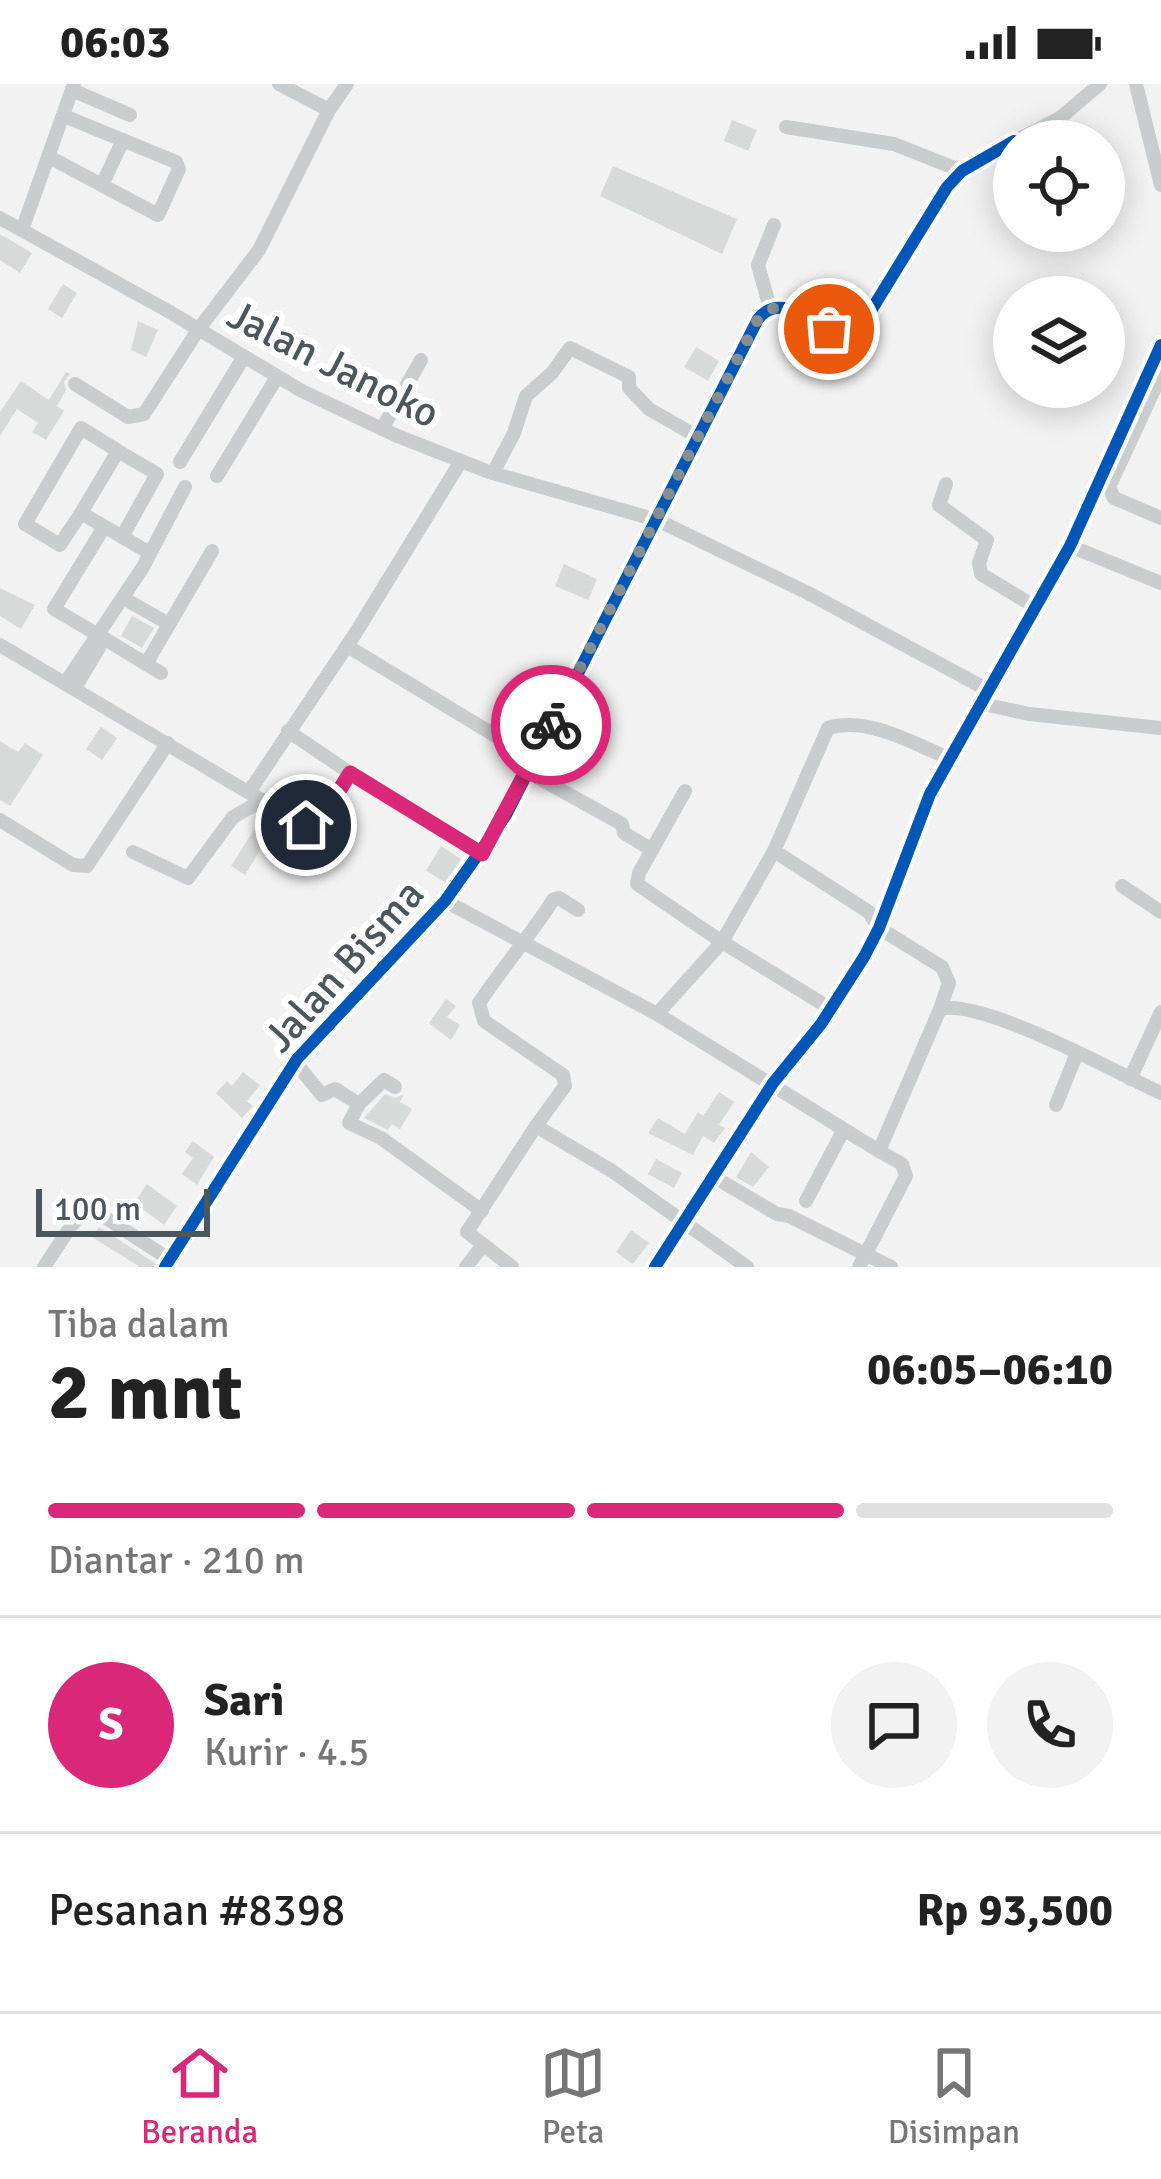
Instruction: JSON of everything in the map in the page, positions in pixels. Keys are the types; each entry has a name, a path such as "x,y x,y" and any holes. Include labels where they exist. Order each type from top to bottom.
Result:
{"street":[{"path":"279,84 300,88 328,110"},
{"path":"75,385 121,413 140,418 259,250 328,110 347,84"},
{"path":"1056,120 1100,84"},
{"path":"1136,84 1161,185"},
{"path":"22,230 73,87 130,116"},
{"path":"51,158 158,215 178,165 64,116"},
{"path":"786,127 894,144 962,171"},
{"path":"102,185 123,140"},
{"path":"774,225 758,265 770,308 786,308 844,332 861,327 936,201 962,171 993,153"},
{"name":"Jalan Janoko","path":"0,218 277,377 382,429 493,473 657,520 808,593 984,697 1029,714 1161,728"},
{"name":"Jalan Bisma","path":"167,1263 295,1062 446,901 482,854 758,319 770,308"},
{"path":"655,1267 773,1083 831,1009 879,928 948,758 1070,546 1161,345"},
{"path":"493,473 526,396 552,374 570,349 629,377 629,388 649,409 698,437"},
{"path":"180,463 243,358"},
{"path":"382,429 421,360"},
{"path":"1160,514 1114,498 1109,488 1161,375"},
{"path":"217,476 277,377"},
{"path":"118,452 60,545 25,524 81,428 157,474 122,537"},
{"path":"133,852 188,878 233,817 256,796 288,731 347,646 461,461"},
{"path":"946,484 939,505 988,542 979,563 982,574 1036,608"},
{"path":"70,685 185,487"},
{"path":"81,513 150,553"},
{"path":"104,526 54,609 161,674"},
{"path":"1070,546 1161,583"},
{"path":"146,664 212,551"},
{"path":"123,598 170,624"},
{"path":"0,645 292,820 310,825 324,815 350,773"},
{"path":"347,646 622,824 624,833 652,850"},
{"path":"657,1014 722,942 774,851 820,737 828,728 856,725 902,737 948,758"},
{"path":"288,731 482,854"},
{"path":"0,820 73,865 87,866 168,743"},
{"path":"685,791 637,878 639,887 831,1009"},
{"path":"774,851 868,912 879,928 945,970 949,982 940,1009 880,1151"},
{"path":"1122,886 1161,912"},
{"path":"512,1267 467,1232 565,1086 563,1075 484,1021 478,1009 503,965 525,944 555,898 578,910"},
{"path":"446,901 657,1014 902,1164 906,1176 863,1261"},
{"path":"940,1009 968,1009 1077,1053 1161,1094"},
{"path":"1130,1079 1161,1012"},
{"path":"1056,1105 1077,1053"},
{"path":"295,1062 322,1095 334,1089 359,1104"},
{"path":"395,1087 384,1080 359,1104 349,1123 381,1138 482,1211"},
{"path":"536,1126 613,1171 747,1267"},
{"path":"806,1201 843,1131"},
{"path":"714,1177 863,1261 891,1267"},
{"path":"44,1267 89,1207 167,1263"},
{"path":"466,1267 483,1245"}],"building":[{"path":"732,120 757,130 748,151 724,141"},
{"path":"613,166 737,219 722,254 600,196"},
{"path":"0,234 32,253 20,273 0,260"},
{"path":"63,284 77,293 62,318 48,309"},
{"path":"138,321 158,330 146,357 131,350"},
{"path":"696,347 719,361 708,381 684,367"},
{"path":"66,372 70,374 64,382 66,390 57,406 64,411 46,440 32,432 38,423 17,409 0,436 0,412 21,381 49,400"},
{"path":"564,564 597,579 588,600 555,586"},
{"path":"0,588 35,605 21,629 0,616"},
{"path":"132,616 154,628 142,648 121,636"},
{"path":"568,726 599,739 593,752 563,738"},
{"path":"101,727 117,738 102,760 86,749"},
{"path":"0,741 18,752 25,743 43,755 10,806 0,800"},
{"path":"260,820 273,829 245,875 231,866"},
{"path":"441,846 461,859 445,882 426,871"},
{"path":"446,999 456,1006 447,1017 460,1025 451,1040 429,1023"},
{"path":"243,1072 260,1085 247,1101 253,1106 242,1118 216,1093 227,1081 232,1086"},
{"path":"719,1092 734,1102 714,1143 703,1136 693,1155 648,1133 658,1118 685,1134 698,1112 703,1116"},
{"path":"385,1094 396,1098 404,1094 400,1102 412,1109 400,1129 392,1124 388,1130 364,1118"},
{"path":"193,1141 214,1157 197,1185 182,1174 193,1158 185,1152"},
{"path":"751,1152 769,1167 753,1187 736,1177"},
{"path":"656,1159 682,1173 674,1188 648,1174"},
{"path":"147,1184 177,1206 164,1225 134,1203"},
{"path":"99,1227 155,1263 154,1267 140,1267 92,1237"},
{"path":"631,1230 649,1243 633,1264 616,1252"}],"cycle path":[{"path":"165,1267 297,1059 445,901 506,815 758,319 781,308 834,328 861,327 947,187 962,171 993,153"},
{"path":"655,1267 773,1083 821,1024 864,957 930,794 1070,546 1161,345"}],"way so far":[{"path":"551,725 758,319 770,308 786,308 829,329"}],"route":[{"path":"306,825 324,815 350,773 482,854 551,725"}]}
